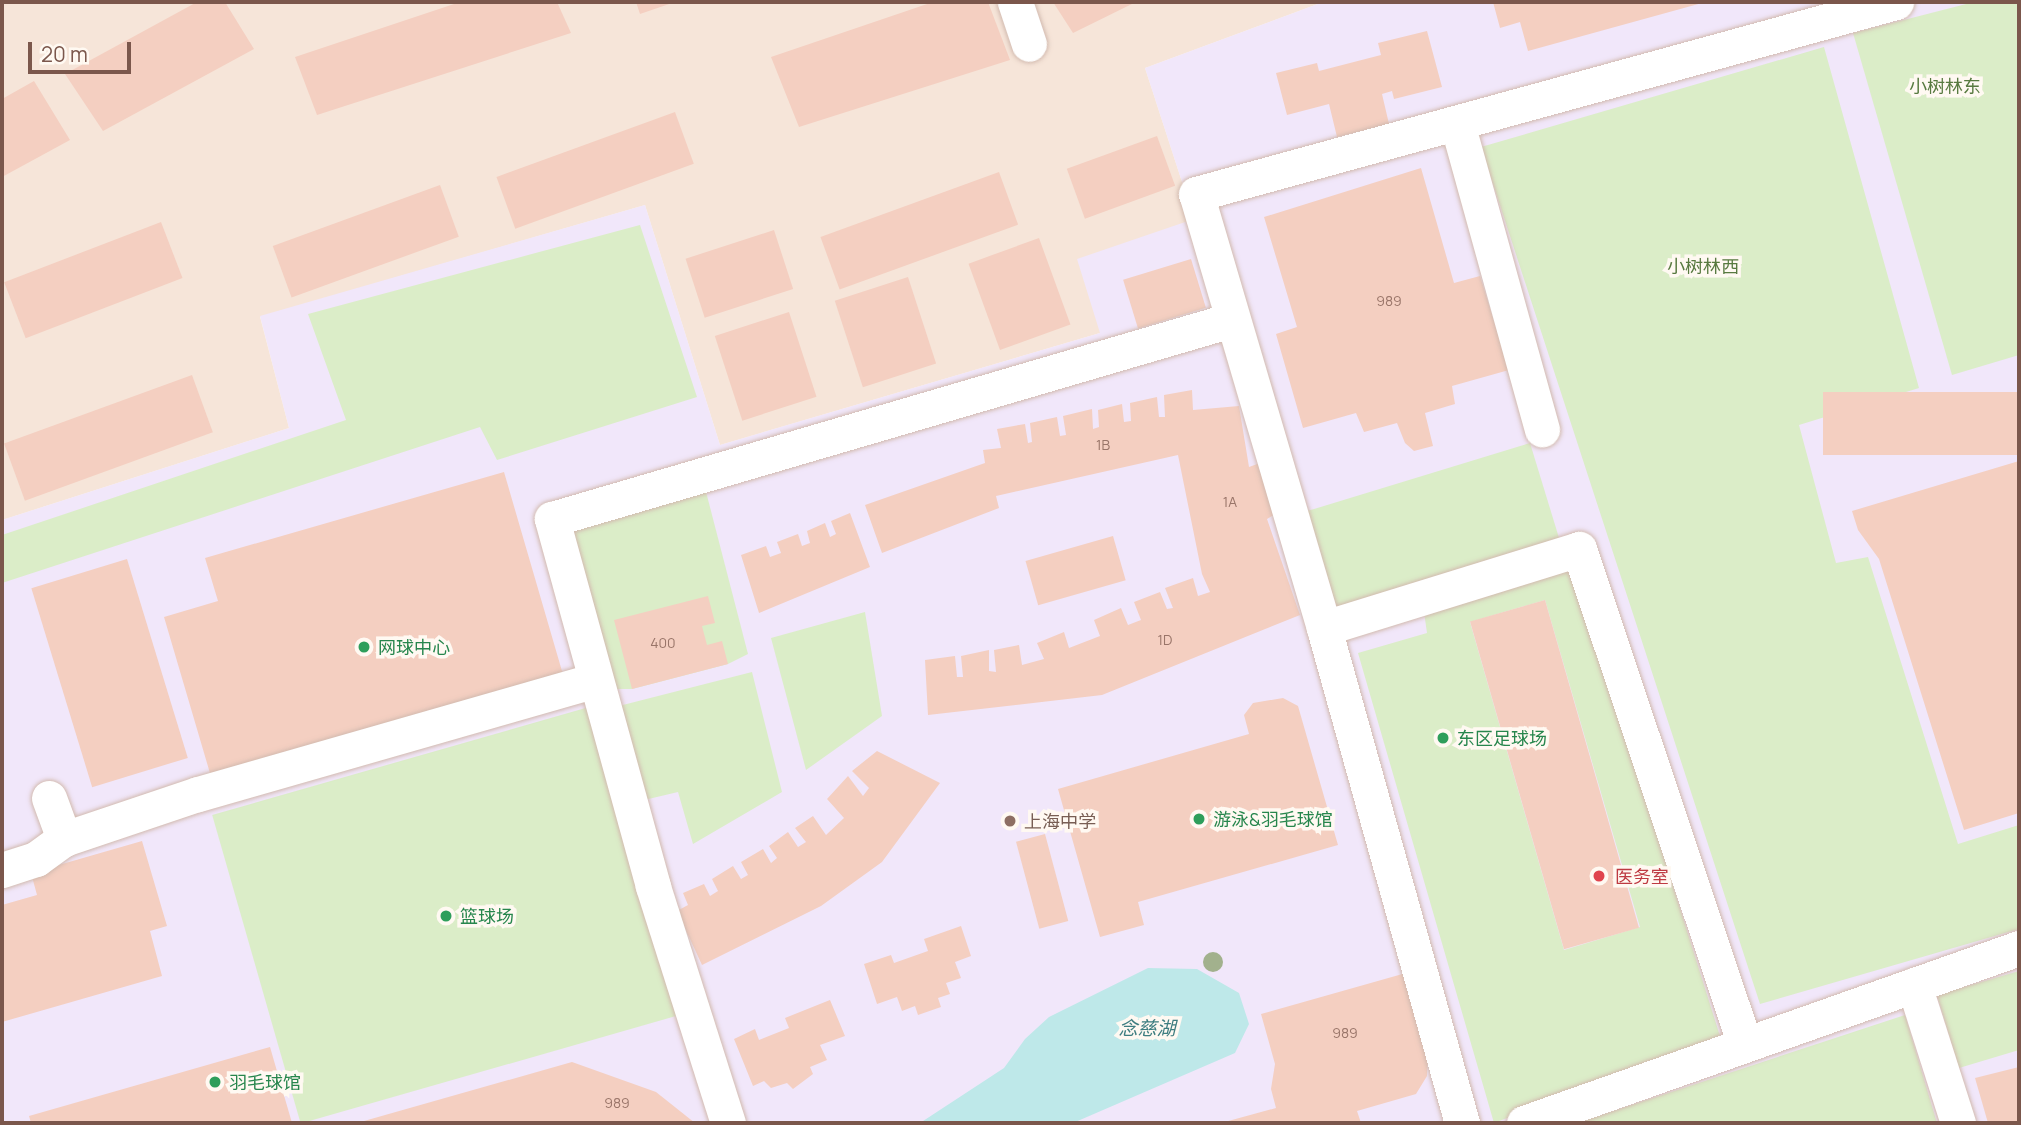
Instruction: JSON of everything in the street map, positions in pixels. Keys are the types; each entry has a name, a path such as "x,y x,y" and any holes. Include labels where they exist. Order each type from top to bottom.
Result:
{"lane":[{"path":"1015,2 1029,44"},
{"path":"1462,1123 1324,628 1196,194 1896,2"},
{"path":"1457,123 1542,429"},
{"path":"728,1123 653,886 552,519 629,491 1231,320"},
{"path":"1324,628 1578,549 1744,1042"},
{"path":"2,870 36,859 64,839 198,794 595,680"},
{"path":"49,798 64,839"},
{"path":"1524,1123 1744,1042 2019,948"},
{"path":"1914,985 1958,1123"}],"shaded area":[{"path":"2,2 1323,2 1145,68 1194,219 1100,333 720,445 645,205 260,317 289,428 2,520"},
{"name":"上海中学","path":"1323,2 2019,2 2019,1123 2,1123 2,520 289,428 260,316 645,205 720,445 1100,333 1077,259 1194,219 1145,68"}],"green space":[{"name":"小树林东","path":"1974,2 2019,2 2019,355 1952,375 1853,33"},
{"name":"小树林西","path":"1824,47 1919,388 1799,425 1836,563 1868,557 1958,844 2019,825 2019,929 1760,1004 1481,147"},
{"path":"640,225 697,397 497,460 480,427 2,583 2,535 346,420 308,314"},
{"path":"1530,443 1562,547 1339,615 1307,511"},
{"path":"704,484 748,654 728,664 632,689 607,689 561,525"},
{"path":"1572,564 1720,1036 1494,1123 1358,653 1427,633 1424,612","holes":["1545,600 1640,927 1564,950 1470,622"]},
{"path":"865,612 882,716 806,770 771,638"},
{"path":"752,672 782,792 693,844 678,792 640,801 615,707"},
{"name":"篮球场","path":"589,707 677,1016 300,1123 212,815"},
{"path":"2019,971 2019,1050 1959,1068 1937,995"},
{"path":"1905,1015 1937,1123 1577,1123"}],"water":[{"name":"念慈湖","path":"1148,968 1197,969 1239,993 1249,1024 1235,1053 1073,1123 920,1123 1004,1068 1025,1039 1049,1017"}],"building":[{"path":"197,2 225,2 254,49 103,131 65,74"},
{"path":"460,2 557,2 571,33 317,115 295,57"},
{"path":"636,2 675,2 640,14"},
{"path":"933,2 988,2 1010,60 799,127 771,57"},
{"path":"1053,2 1136,2 1073,33"},
{"path":"1493,2 1702,3 1528,51 1520,22 1500,28"},
{"path":"1427,31 1442,87 1394,99 1392,91 1382,94 1389,124 1337,137 1329,104 1287,115 1276,73 1317,63 1319,71 1381,55 1378,43"},
{"path":"34,81 70,140 2,177 2,99"},
{"path":"675,112 694,164 515,229 496,177"},
{"path":"1157,136 1175,186 1085,219 1067,169"},
{"path":"1421,168 1454,283 1480,276 1509,370 1452,386 1455,404 1425,413 1433,446 1414,451 1405,443 1397,423 1364,432 1356,413 1303,428 1276,334 1297,327 1264,217"},
{"path":"999,172 1018,225 840,290 820,237"},
{"path":"440,185 459,237 292,298 273,246"},
{"path":"161,222 183,278 26,338 4,282"},
{"path":"774,230 793,289 705,318 686,259"},
{"path":"1039,238 1070,324 1000,350 969,264"},
{"path":"1191,259 1206,308 1138,329 1123,280"},
{"path":"908,277 936,364 863,387 835,301"},
{"path":"789,312 817,397 742,421 715,336"},
{"path":"192,375 213,432 25,501 4,443"},
{"path":"1192,390 1193,410 1239,406 1249,467 1260,463 1275,514 1267,519 1300,615 1102,695 928,715 925,660 955,656 957,677 963,677 961,656 989,650 989,671 996,672 994,650 1019,645 1022,665 1044,659 1037,643 1064,632 1069,648 1100,636 1094,620 1121,608 1128,625 1141,620 1134,602 1160,592 1167,609 1173,608 1165,588 1193,578 1198,596 1210,592 1202,574 1178,455 996,496 999,508 882,553 865,505 985,463 983,450 1001,448 997,429 1025,424 1028,443 1032,442 1030,423 1057,417 1060,436 1066,435 1063,416 1092,409 1093,429 1099,427 1098,410 1122,404 1124,422 1131,421 1130,403 1157,397 1159,417 1165,417 1164,395"},
{"path":"1823,392 2019,392 2019,455 1823,455"},
{"path":"2019,461 2019,813 1964,830 1879,559 1858,530 1852,511"},
{"name":"网球中心","path":"504,472 564,678 212,780 164,617 218,601 205,558"},
{"path":"850,513 870,567 759,613 741,555 766,546 770,557 781,553 777,542 798,534 802,546 810,543 807,531 825,523 830,537 836,534 831,521"},
{"path":"1113,536 1126,580 1038,605 1026,561"},
{"path":"127,559 188,758 92,787 31,588"},
{"path":"708,596 715,623 702,626 707,645 722,641 728,664 632,689 614,620"},
{"path":"1545,600 1639,928 1564,949 1470,621"},
{"name":"游泳&羽毛球馆","path":"1283,698 1298,706 1338,845 1138,902 1144,925 1100,937 1058,789 1249,734 1244,715 1253,703"},
{"path":"877,751 940,783 882,862 821,906 702,965 677,911 688,905 683,893 704,884 710,896 718,891 712,879 733,866 741,879 748,875 741,862 763,849 771,863 777,858 769,846 788,832 798,847 806,842 795,828 813,816 826,835 844,818 827,799 848,776 863,796 869,788 852,771"},
{"path":"1045,834 1068,921 1039,929 1016,842"},
{"path":"142,841 167,926 150,931 162,976 2,1022 2,905 37,895 31,873"},
{"path":"961,926 971,956 955,962 961,978 946,983 950,994 938,998 941,1007 918,1015 915,1006 902,1011 897,997 877,1004 864,964 891,955 894,963 928,951 924,939"},
{"path":"1406,973 1428,1051 1427,1076 1416,1094 1357,1111 1361,1123 1221,1123 1276,1108 1271,1089 1275,1064 1261,1014"},
{"path":"830,1000 845,1036 820,1045 827,1060 810,1067 813,1074 793,1089 787,1083 771,1088 764,1081 753,1086 734,1039 755,1029 759,1040 789,1028 785,1018"},
{"name":"羽毛球馆","path":"270,1047 292,1123 31,1123 29,1116"},
{"path":"572,1062 656,1092 695,1123 357,1123"},
{"path":"2019,1067 2019,1123 1988,1123 1975,1078"}],"place":[{"name":"网球中心","path":"364,647"},
{"name":"东区足球场","path":"1443,738"},
{"name":"游泳&羽毛球馆","path":"1199,819"},
{"name":"上海中学","path":"1010,821"},
{"name":"医务室","path":"1599,876"},
{"name":"篮球场","path":"446,916"},
{"name":"羽毛球馆","path":"215,1082"}]}
